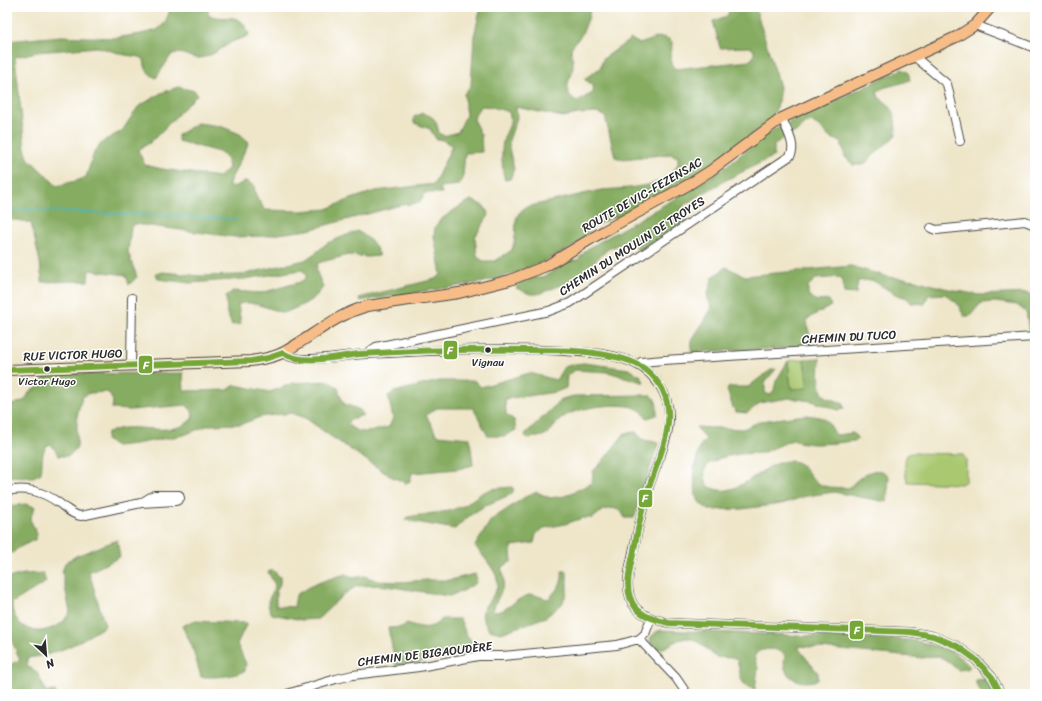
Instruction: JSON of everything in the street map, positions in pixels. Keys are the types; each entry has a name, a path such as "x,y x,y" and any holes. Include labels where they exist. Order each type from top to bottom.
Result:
{"main road":[{"name":"ROUTE DE VIC-FEZENSAC","path":"283,352 323,326 352,310 367,306 459,293 510,280 546,266 688,185 710,171 782,118 956,37 975,25 990,7"},
{"name":"RUE VICTOR HUGO","path":"7,370 251,361 268,358 283,352"}],"street":[{"path":"975,25 1035,48"},
{"path":"915,57 947,84 960,141"},
{"name":"CHEMIN DU MOULIN DE TROYES","path":"366,354 376,347 549,311 570,302 790,156 793,146 782,118"},
{"path":"931,228 936,230 1025,220 1035,225"},
{"path":"131,366 132,298"},
{"name":"CHEMIN DU TUCO","path":"638,365 641,362 664,360 1035,338"},
{"path":"283,352 291,357 303,359 366,354 532,349 624,358 647,371 655,379 667,401 670,422 639,523 628,580 629,594 632,602 642,613 651,618 669,623 910,632 933,636 957,646 975,659 992,677 1000,694"},
{"name":"CHEMIN DU TUCO","path":"647,371 656,363 664,360"},
{"path":"7,491 19,489 31,490 51,498 72,513 81,516 140,503 176,501"},
{"path":"651,618 645,634 639,639 676,678 687,694"},
{"name":"CHEMIN DE BIGAOUDÈRE","path":"287,694 336,678 353,675 419,667 478,656 503,656 617,645 639,639"}],"green space":[{"path":"177,7 208,7 208,15 238,19 246,27 249,35 232,42 203,58 195,58 180,53 172,54 156,78 147,71 144,59 98,47 37,52 15,57 25,148 28,158 57,186 86,177 95,150 105,140 122,131 138,107 161,93 178,87 195,91 197,95 151,142 138,150 145,165 162,169 219,177 229,168 227,158 219,152 178,141 178,135 197,123 220,126 240,134 249,142 229,183 229,187 236,186 246,181 254,186 256,196 265,210 300,211 327,209 375,191 434,184 452,146 443,140 436,139 430,129 414,123 414,117 423,113 431,116 436,122 439,133 444,136 458,132 466,115 464,94 471,85 474,36 481,7 590,7 589,17 582,34 571,48 573,65 568,89 569,94 577,101 593,93 593,85 584,79 600,68 603,59 631,39 640,44 661,37 668,39 672,42 671,60 675,69 749,61 754,56 754,51 750,47 720,48 713,21 727,16 731,7 755,7 780,87 777,108 769,121 707,167 628,215 609,219 600,223 592,228 580,243 538,264 519,272 484,282 360,301 359,298 435,279 441,275 434,236 435,227 440,220 471,200 484,206 489,215 475,237 477,255 483,261 495,261 512,250 515,239 517,217 526,207 601,190 630,188 652,184 671,175 678,164 678,157 671,154 622,159 615,157 605,116 597,113 578,114 563,117 516,107 517,118 509,140 509,148 514,169 510,179 505,180 502,151 504,137 510,124 509,112 492,107 481,106 475,115 474,121 481,135 482,152 465,153 463,176 459,185 440,187 442,193 425,193 419,203 401,205 308,230 264,236 235,237 135,224 131,227 128,252 137,277 129,285 126,275 89,270 88,281 42,282 40,262 31,223 18,220 7,220 7,41 61,36 115,38 141,34 157,30 165,23 170,10"},
{"path":"902,69 908,72 910,80 885,87 877,91 879,98 889,105 894,113 896,135 863,165 853,165 845,157 841,142 829,137 819,126 811,122 804,124 798,131 784,137 774,145 774,156 726,180 683,206 682,213 686,221 638,251 634,242 623,243 608,249 575,280 538,294 530,294 516,288 522,279 542,277 551,273 567,262 578,260 587,249 718,172 773,130"},
{"path":"357,231 371,241 379,256 367,257 348,255 318,263 316,270 323,287 311,300 284,313 260,305 242,303 238,305 241,324 232,325 227,314 226,296 233,291 261,293 300,282 306,278 306,274 302,270 244,279 190,283 158,279 156,274 163,272 200,276 241,275 305,260 327,243"},
{"path":"851,266 888,277 915,280 979,295 1029,293 1035,297 1035,331 1029,332 1026,312 1017,305 995,302 981,303 970,316 964,316 957,303 945,294 928,295 925,304 911,303 907,298 895,294 872,280 858,281 856,294 844,293 841,277 816,279 808,286 808,295 817,301 829,300 831,306 807,319 813,347 691,352 692,340 712,308 707,296 713,277 726,267 745,276"},
{"path":"820,358 819,372 822,393 827,397 843,403 844,408 838,410 812,401 789,398 760,403 747,413 736,412 733,408 727,390 729,387 748,387 771,370 776,369 765,382 765,393 770,395 774,390 776,381 788,361 791,389 808,388 804,359"},
{"path":"804,359 808,388 791,389 788,361"},
{"path":"584,363 629,369 641,376 644,382 608,372 575,370 567,375 566,388 556,392 505,399 506,414 514,420 516,430 504,436 488,436 473,408 437,408 426,415 437,435 470,438 473,465 458,469 412,473 410,481 406,483 390,476 307,419 291,413 260,417 242,424 209,425 184,435 116,446 106,440 107,433 123,428 171,429 180,427 193,417 192,411 186,405 130,410 112,409 113,401 108,392 90,393 82,397 77,416 77,447 69,456 59,456 51,444 47,445 43,456 41,473 33,477 7,476 7,407 25,400 30,391 39,387 47,374 183,373 184,391 228,390 235,385 270,392 293,383 329,381 338,388 343,403 360,410 363,415 350,420 347,424 357,431 367,432 389,427 393,418 388,396 394,392 438,381 475,381 481,387 530,373 556,380 564,367"},
{"path":"651,395 656,402 657,415 647,418 638,409 631,407 622,405 601,406 572,413 560,419 549,432 544,435 526,438 525,434 562,399 574,396"},
{"path":"806,415 825,419 836,435 853,433 858,439 854,441 822,444 792,440 762,453 738,454 720,458 708,464 704,471 707,485 718,490 728,490 738,486 780,462 791,461 800,464 818,483 829,487 849,488 862,476 868,473 873,471 884,472 889,476 887,502 834,492 806,496 782,504 741,509 709,510 701,504 696,497 694,468 700,446 706,439 696,427 743,429 761,421"},
{"path":"636,432 644,440 656,441 658,444 634,518 625,518 621,511 613,508 603,510 593,518 583,518 565,524 544,528 536,534 534,543 512,546 512,561 501,568 504,580 502,590 493,612 503,610 519,599 529,595 548,599 561,583 562,571 567,571 567,592 562,604 546,617 501,633 489,630 483,620 482,614 496,590 497,579 491,567 475,546 491,520 525,497 537,492 550,498 565,496 592,483 593,471 625,433"},
{"path":"908,454 962,454 966,459 966,481 961,484 908,482 905,459"},
{"path":"512,487 514,489 512,494 481,508 455,529 405,520 407,517 449,511 463,506 482,493 491,489"},
{"path":"25,504 35,507 30,519 37,534 36,539 7,555 7,507"},
{"path":"117,540 120,557 89,572 105,626 59,651 27,658 27,666 37,672 46,692 55,691 56,694 7,694 7,666 20,660 11,639 7,641 7,578 24,574 43,573 46,582 12,603 12,609 21,624 30,630 42,631 49,629 61,623 70,612 62,572 65,563 76,556"},
{"path":"273,570 280,577 280,584 276,592 276,606 294,607 296,595 302,591 320,582 346,574 353,578 364,576 378,581 400,582 451,580 475,574 477,579 476,583 463,591 449,596 380,585 357,586 344,594 318,619 302,620 272,614 269,609 268,601 275,585 268,572"},
{"path":"442,619 460,619 467,637 482,648 483,651 396,666 388,628 402,627 407,623 422,627 430,627"},
{"path":"193,621 247,623 237,644 246,664 245,671 229,676 201,677 192,646 182,626"},
{"path":"661,630 910,640 943,648 957,656 970,667 967,669 958,670 946,660 935,656 923,658 800,646 799,649 818,673 818,680 811,682 797,681 788,674 785,669 785,655 782,652 772,649 758,651 754,657 758,668 755,689 745,685 741,679 737,660 732,658 716,657 696,640 687,638 678,640 664,648 654,649 650,638 656,632"},
{"path":"984,679 995,694 982,694 976,684 976,680"},
{"path":"454,690 457,694 417,694"},
{"path":"913,691 936,693 938,694 892,694"}],"waterway":[{"path":"7,209 236,219"}],"transit line":[{"name":"F","path":"283,353 291,357 310,360 361,354 424,351 560,350 601,354 624,359 637,364 645,369 658,382 665,397 668,412 668,427 643,506 629,575 629,596 636,608 643,614 669,623 910,632 933,636 957,646 975,659 992,677 1001,694"},
{"name":"F","path":"7,370 251,361 268,358 283,353"}],"place":[{"name":"Vignau","path":"488,350"},
{"name":"Victor Hugo","path":"47,369"}]}
